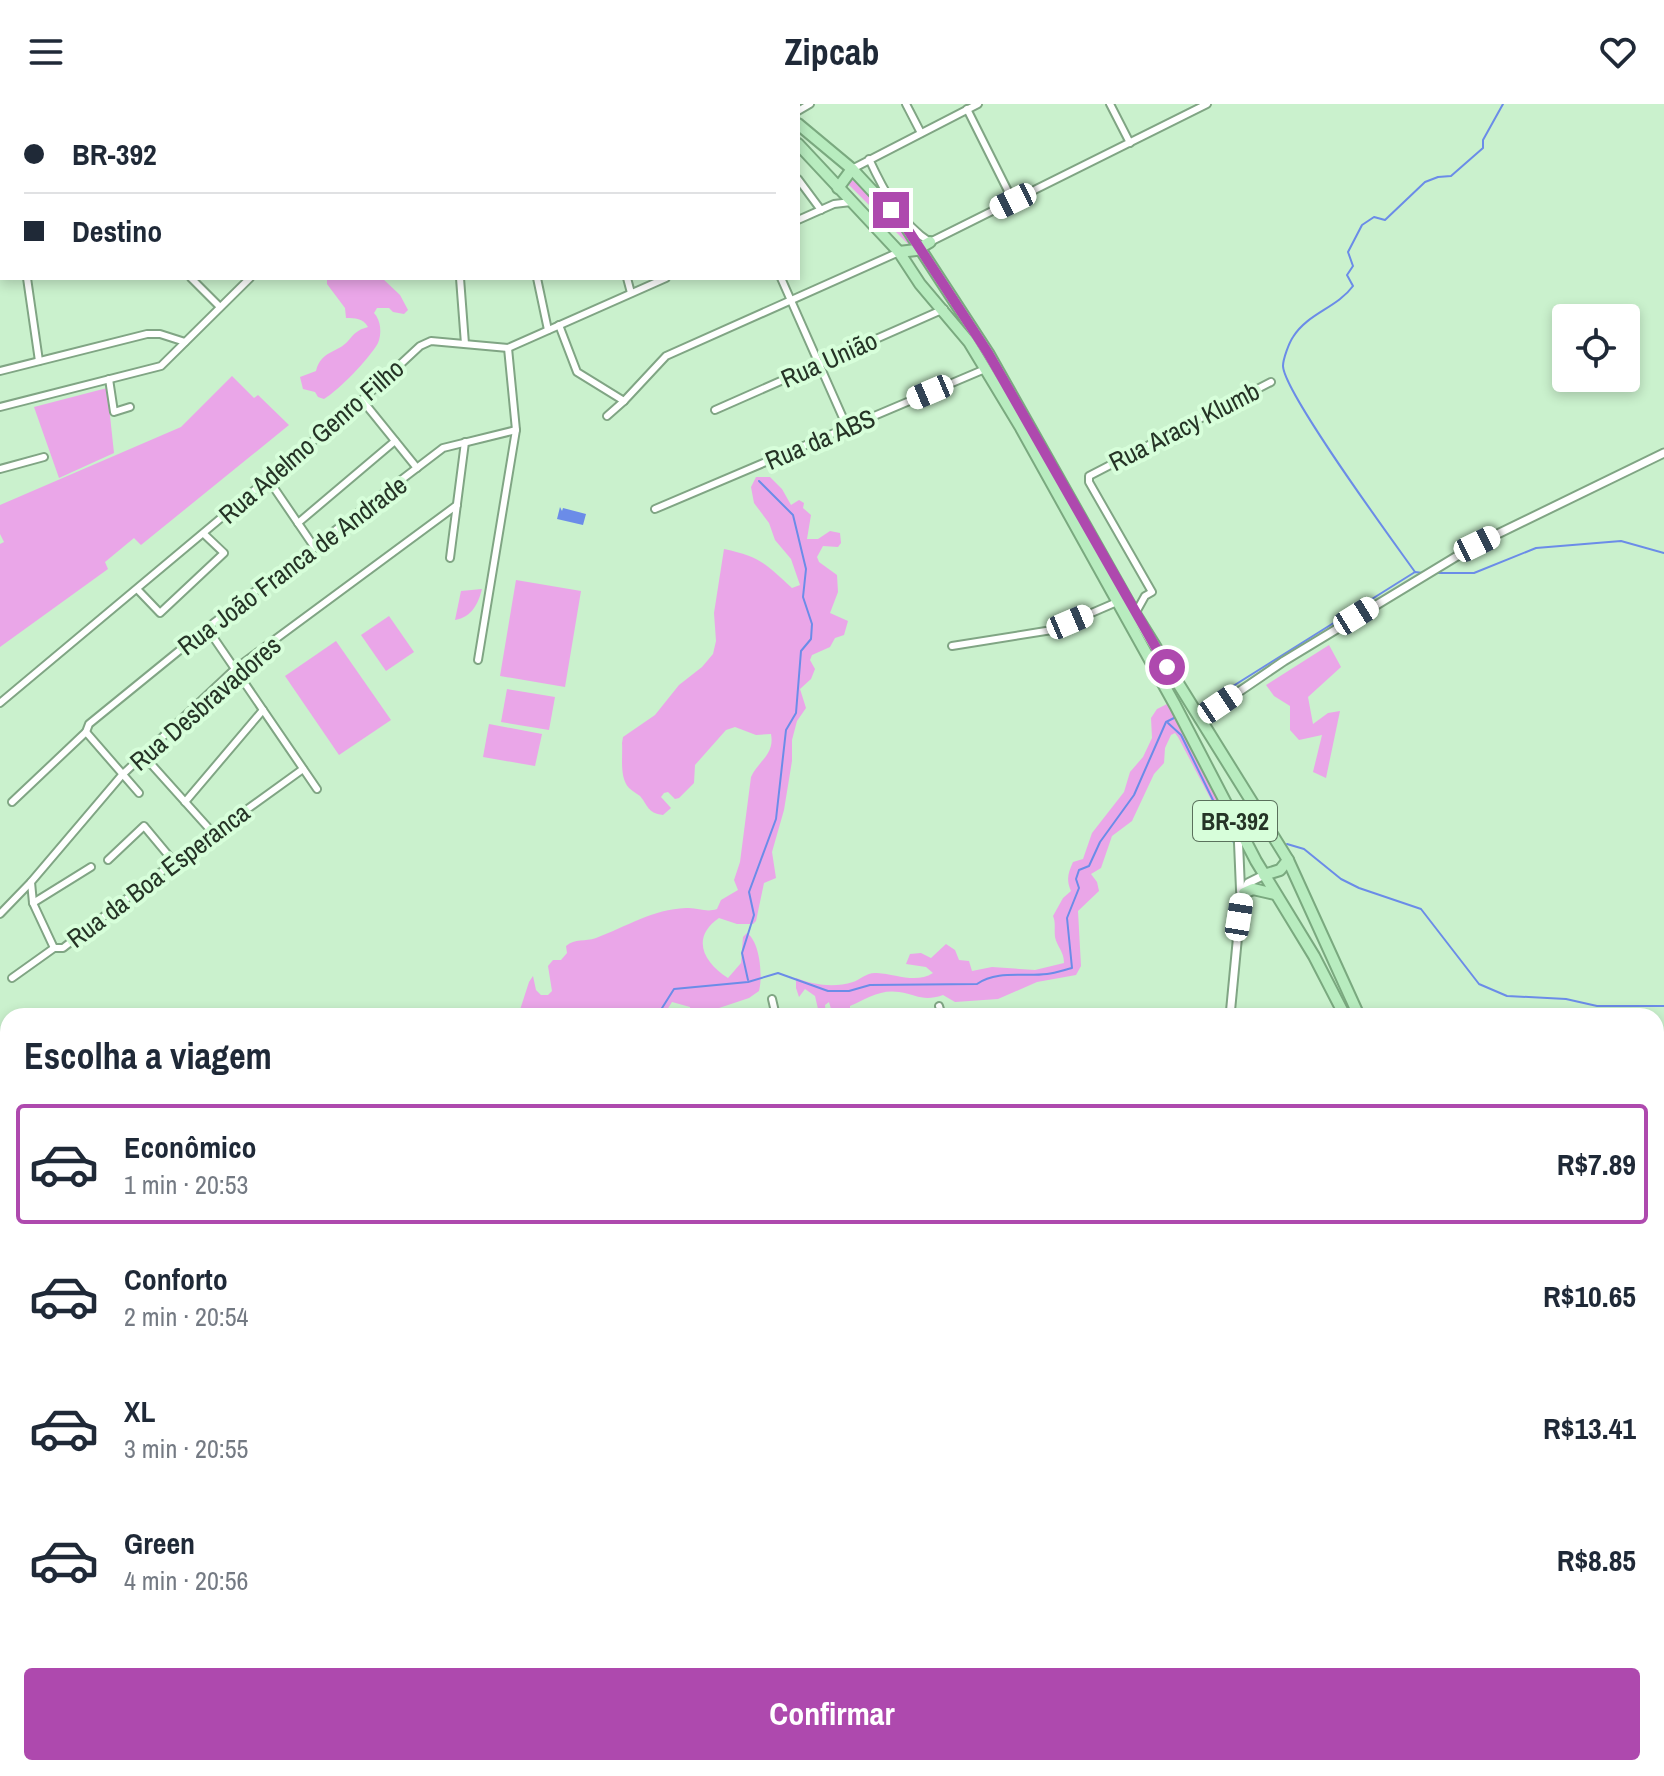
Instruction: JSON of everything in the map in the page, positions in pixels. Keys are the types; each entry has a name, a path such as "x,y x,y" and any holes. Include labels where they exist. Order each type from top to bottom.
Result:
{"highway":[{"name":"BR-392","path":"800,126 852,169 906,227 920,284 944,309 1021,428 1264,875 1314,956 1341,1008"},
{"name":"BR-392","path":"800,146 855,204 926,259 988,353 1135,614 1288,860 1355,1008"},
{"path":"838,188 852,169"},
{"path":"1226,804 1233,793 1246,792"},
{"path":"1264,875 1280,870 1288,860"},
{"path":"1242,895 1253,889 1275,894"}],"street":[{"path":"906,104 921,133"},
{"path":"852,169 978,104"},
{"path":"1110,104 1130,143"},
{"path":"607,416 666,356 1013,201 1207,104"},
{"path":"967,109 1013,201"},
{"path":"863,181 868,159"},
{"path":"868,159 883,188 922,237 910,248"},
{"path":"800,182 821,210"},
{"path":"834,204 838,188"},
{"path":"800,219 834,204 852,201 855,204"},
{"path":"27,280 39,361"},
{"path":"193,280 220,307"},
{"path":"0,407 161,366 246,280"},
{"path":"460,280 465,344"},
{"path":"537,280 548,330"},
{"path":"628,280 631,293"},
{"name":"Rua Adelmo Genro Filho","path":"0,703 362,400 420,346 431,341 508,348 661,280"},
{"path":"782,280 847,427"},
{"name":"Rua União","path":"715,410 944,309"},
{"path":"559,325 577,372 624,401"},
{"path":"0,371 147,334 160,334 185,342"},
{"path":"478,660 516,430 508,348"},
{"name":"Rua da ABS","path":"655,509 985,369"},
{"path":"109,379 113,410 130,407"},
{"name":"Rua Aracy Klumb","path":"1149,594 1089,482 1089,476 1271,382"},
{"path":"362,400 417,468"},
{"name":"Rua João Franca de Andrade","path":"12,802 86,732 89,724 207,628 443,448 516,430"},
{"path":"298,523 395,441"},
{"path":"450,558 465,442"},
{"path":"1199,719 1320,639 1477,544 1664,453"},
{"path":"0,469 44,457"},
{"path":"268,479 315,548"},
{"name":"Rua Desbravadores","path":"0,914 122,775 235,669 457,505"},
{"path":"138,590 160,613 224,553 204,534"},
{"path":"1122,591 1149,594 1135,614"},
{"path":"952,646 1052,630 1117,602"},
{"path":"207,628 317,789"},
{"path":"185,802 263,710"},
{"path":"86,732 139,793"},
{"path":"143,755 213,833"},
{"name":"Rua da Boa Esperanca","path":"12,978 54,948 63,948 174,862 303,769"},
{"path":"1231,1008 1242,895 1237,825"},
{"path":"108,860 144,826 174,862"},
{"path":"33,903 91,867"},
{"path":"1242,895 1248,883 1264,875"},
{"path":"31,882 33,903 54,948"},
{"path":"772,999 774,1008"}],"shaded area":[{"path":"848,179 864,188 881,205 910,239 909,245 846,182"},
{"path":"327,280 384,280 400,295 408,310 404,314 389,308 377,308 374,313 380,327 378,343 353,374 324,399 315,392 303,389 300,377 316,371 326,355 368,327 361,320 346,318 345,308"},
{"path":"232,376 254,398 258,395 289,425 141,545 134,538 105,562 108,569 0,647 0,544 4,542 0,534 0,505 181,427"},
{"path":"107,388 114,453 59,478 34,407"},
{"path":"756,477 770,477 791,505 799,500 804,503 803,508 811,515 807,539 818,539 830,531 840,533 841,543 838,547 823,546 817,557 837,575 838,592 830,613 848,621 844,635 835,638 830,647 812,655 810,660 815,669 811,679 800,689 806,708 797,721 792,740 784,810 772,852 776,878 764,883 753,924 737,924 719,918 710,926 703,942 707,958 728,978 741,963 743,937 747,933 755,944 759,960 759,991 749,998 719,1008 690,1008 672,1002 668,1008 521,1008 533,976 536,990 541,995 552,991 548,966 553,960 561,960 569,944 596,938 640,919 674,909 717,909 721,900 738,890 734,880 740,862 751,777 771,747 771,734 756,735 735,727 726,730 695,765 694,783 679,798 675,799 668,792 661,797 671,808 663,815 651,810 626,783 622,743 623,737 655,715 679,685 713,654 716,641 714,613 724,549 762,562 792,588 800,585 791,559 775,540 769,523 754,503 751,487"},
{"path":"516,580 581,591 565,687 500,676"},
{"path":"482,589 473,609 455,620 461,591"},
{"path":"389,616 414,652 386,671 361,635"},
{"path":"336,641 391,720 339,755 285,676"},
{"path":"1329,645 1341,667 1308,697 1313,724 1328,713 1340,711 1326,778 1313,772 1322,735 1299,740 1290,730 1290,706 1274,696 1266,685"},
{"path":"507,689 555,697 549,730 501,722"},
{"path":"1167,704 1228,811 1224,820 1178,737 1175,733 1171,735 1165,748 1164,763 1154,774 1132,821 1112,836 1101,868 1091,874 1099,891 1078,911 1081,966 1076,975 1037,982 998,999 955,1002 943,995 925,998 886,992 873,995 850,1008 831,1008 829,1002 825,1008 818,1008 815,996 805,989 799,997 796,978 831,985 853,982 873,973 906,978 926,976 933,973 926,967 906,964 910,954 921,953 931,958 946,944 955,950 959,960 969,961 972,971 992,967 1035,970 1064,963 1055,937 1053,916 1063,898 1071,891 1068,880 1071,866 1073,862 1083,859 1092,833 1124,792 1130,772 1143,757 1152,738 1151,718 1157,709"},
{"path":"489,724 542,734 535,766 483,757"}],"water":[{"path":"560,507 562,511 563,508 586,514 583,525 557,519"}],"waterway":[{"path":"1415,572 1319,435 1288,381 1283,363 1299,329 1353,286 1347,275 1353,266 1348,252 1362,225 1374,217 1385,220 1425,182 1451,176 1483,148 1483,140 1503,104"},
{"path":"748,980 742,953 754,915 749,892 776,819 786,730 796,713 801,651 811,639 812,624 803,597 806,569 793,515 759,481"},
{"path":"1434,573 1474,573 1536,548 1621,541 1664,553"},
{"path":"1198,708 1415,572 1423,573"},
{"path":"662,1008 674,989 748,982 778,973 828,991 849,991 870,985 977,984 1002,975 1047,974 1072,968 1067,918 1079,888 1076,879 1079,870 1089,866 1100,842 1134,795 1166,722 1176,717"},
{"path":"1168,723 1181,735 1237,849"},
{"path":"1287,844 1304,849 1341,879 1359,888 1421,909 1479,984 1507,996 1566,999 1597,1006 1664,1006"}],"route":[{"path":"891,210 906,227 988,353 1167,667"}]}
